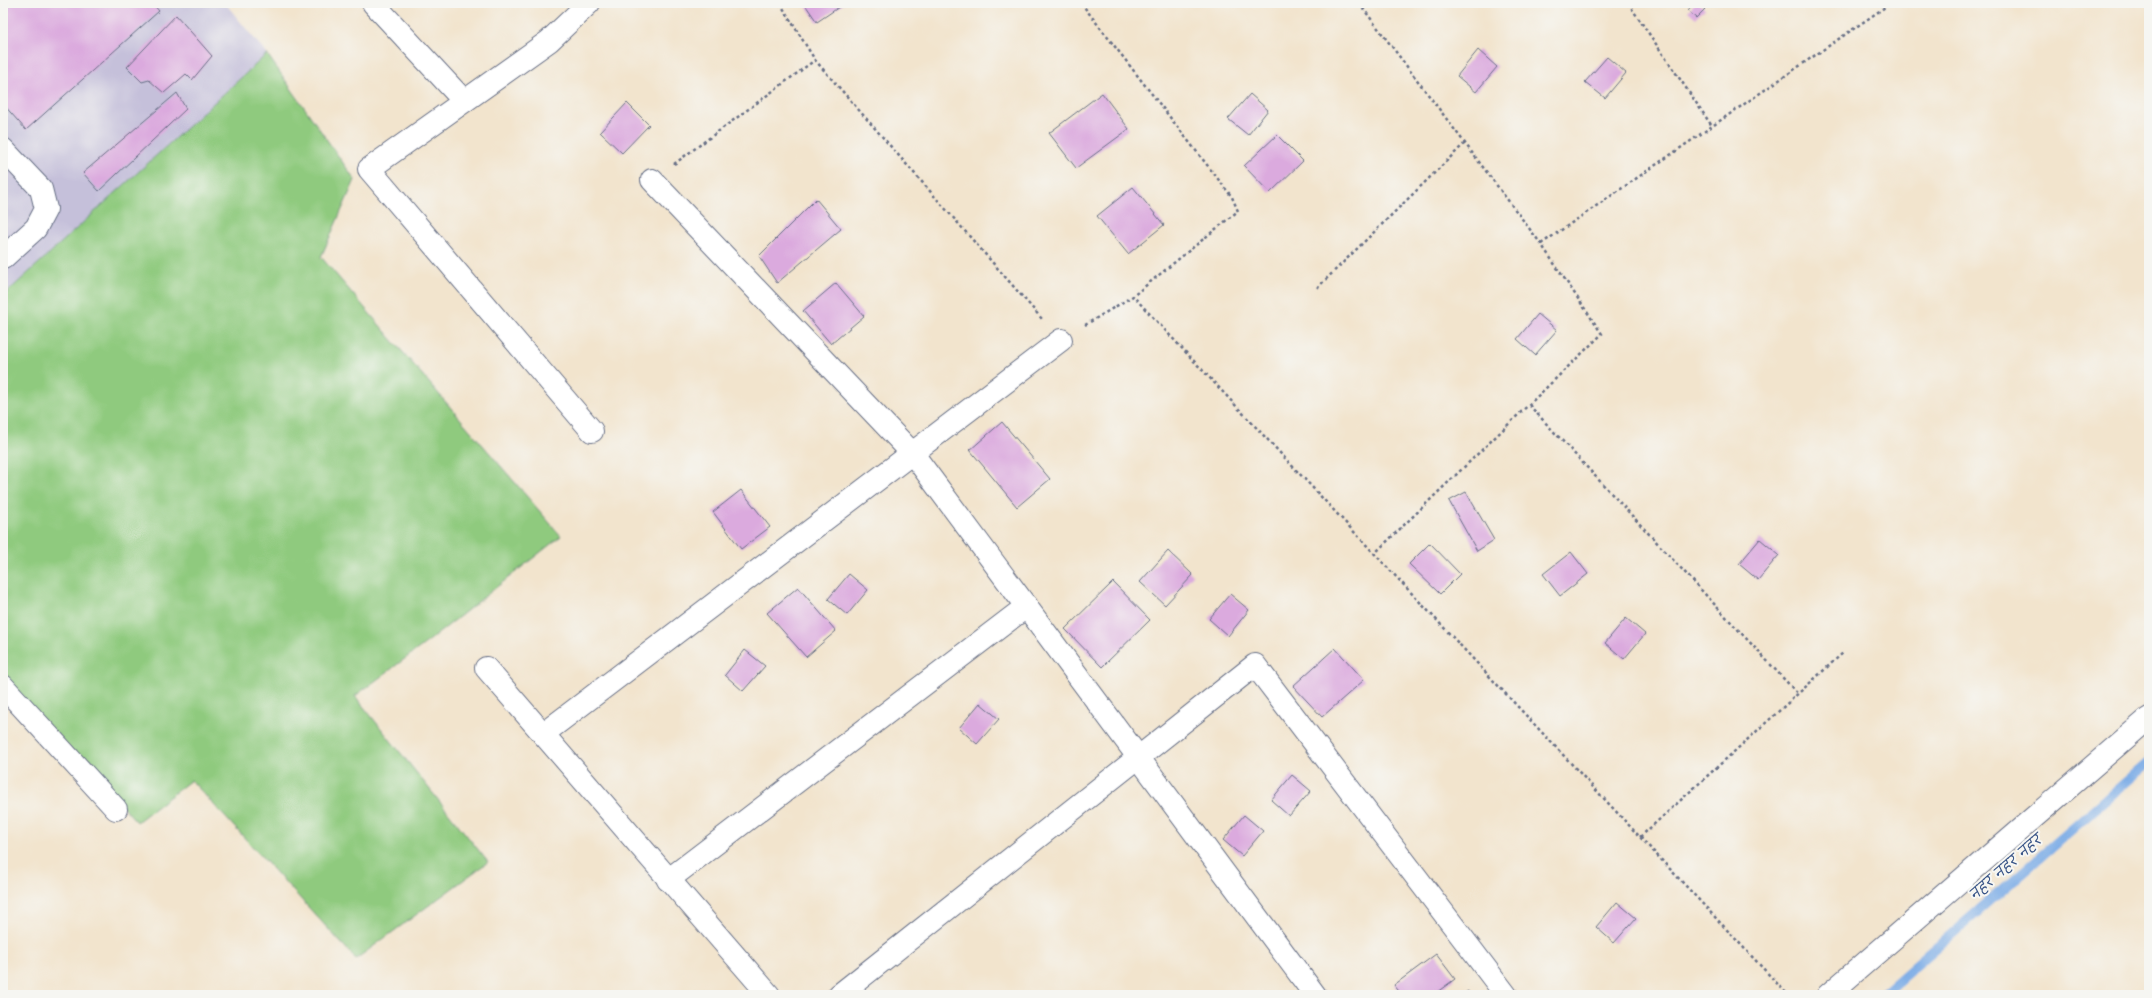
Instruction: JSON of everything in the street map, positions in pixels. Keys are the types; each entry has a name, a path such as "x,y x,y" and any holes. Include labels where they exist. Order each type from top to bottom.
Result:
{"street":[{"path":"373,3 464,101"},
{"path":"589,3 549,41 369,169 592,431"},
{"path":"3,149 41,189 46,209 36,228 3,258"},
{"path":"652,180 913,454 1140,756 1315,995"},
{"path":"543,734 1061,340"},
{"path":"668,880 1027,606"},
{"path":"839,995 1255,665 1506,995"},
{"path":"486,668 769,995"},
{"path":"3,686 116,809"},
{"path":"1828,995 2149,718"}],"path":[{"path":"780,3 815,60 1061,340 1133,296 1238,211 1232,197 1081,3"},
{"path":"1359,3 1541,244 1602,334 1374,554"},
{"path":"1628,3 1712,126"},
{"path":"1541,244 1891,3"},
{"path":"652,180 815,60"},
{"path":"1317,288 1465,143"},
{"path":"1133,296 1788,995"},
{"path":"1529,405 1797,693"},
{"path":"1640,837 1797,693 1844,652"}],"shaded area":[{"path":"3,3 225,3 267,54 3,296"}],"green space":[{"path":"267,54 355,180 321,257 561,536 430,640 355,696 488,862 356,959 191,780 137,822 3,676 3,296"}],"building":[{"path":"3,3 152,3 159,11 26,130 3,104"},
{"path":"804,3 845,3 817,22"},
{"path":"1695,3 1698,3 1705,9 1696,18 1688,11"},
{"path":"176,15 212,56 192,80 186,74 164,93 149,80 142,82 127,67"},
{"path":"1478,50 1497,67 1476,92 1457,76"},
{"path":"1607,57 1626,73 1605,98 1585,82"},
{"path":"177,93 186,109 99,191 83,173"},
{"path":"1102,93 1129,129 1076,168 1049,133"},
{"path":"1250,94 1268,110 1248,135 1228,119"},
{"path":"627,103 649,125 622,153 600,132"},
{"path":"1277,135 1303,161 1270,193 1244,166"},
{"path":"1133,187 1164,225 1128,254 1097,216"},
{"path":"816,199 841,229 777,283 759,256"},
{"path":"836,283 864,316 831,344 803,311"},
{"path":"1538,314 1557,330 1535,355 1517,339"},
{"path":"1002,422 1050,479 1017,507 970,450"},
{"path":"741,490 770,527 741,549 713,512"},
{"path":"1466,492 1494,540 1477,551 1449,501"},
{"path":"1760,539 1779,555 1758,580 1739,564"},
{"path":"1430,543 1460,574 1440,594 1409,564"},
{"path":"1168,551 1193,575 1165,605 1140,582"},
{"path":"1571,552 1588,574 1560,596 1543,574"},
{"path":"849,574 868,590 847,615 828,599"},
{"path":"1113,582 1150,620 1102,667 1065,629"},
{"path":"798,587 836,631 806,657 767,613"},
{"path":"1230,594 1249,610 1228,636 1209,619"},
{"path":"1626,618 1645,634 1624,659 1605,643"},
{"path":"1335,648 1364,680 1322,717 1293,686"},
{"path":"745,650 765,666 743,691 725,675"},
{"path":"980,703 999,719 977,744 959,728"},
{"path":"1292,775 1311,791 1289,816 1271,800"},
{"path":"1244,815 1263,831 1242,856 1223,840"},
{"path":"1617,902 1636,918 1614,943 1596,927"},
{"path":"1436,954 1455,979 1433,995 1402,995 1394,985"},
{"path":"1468,991 1471,995 1461,995"}],"waterway":[{"name":"नहर नहर नहर","path":"1882,995 2149,762"}]}
